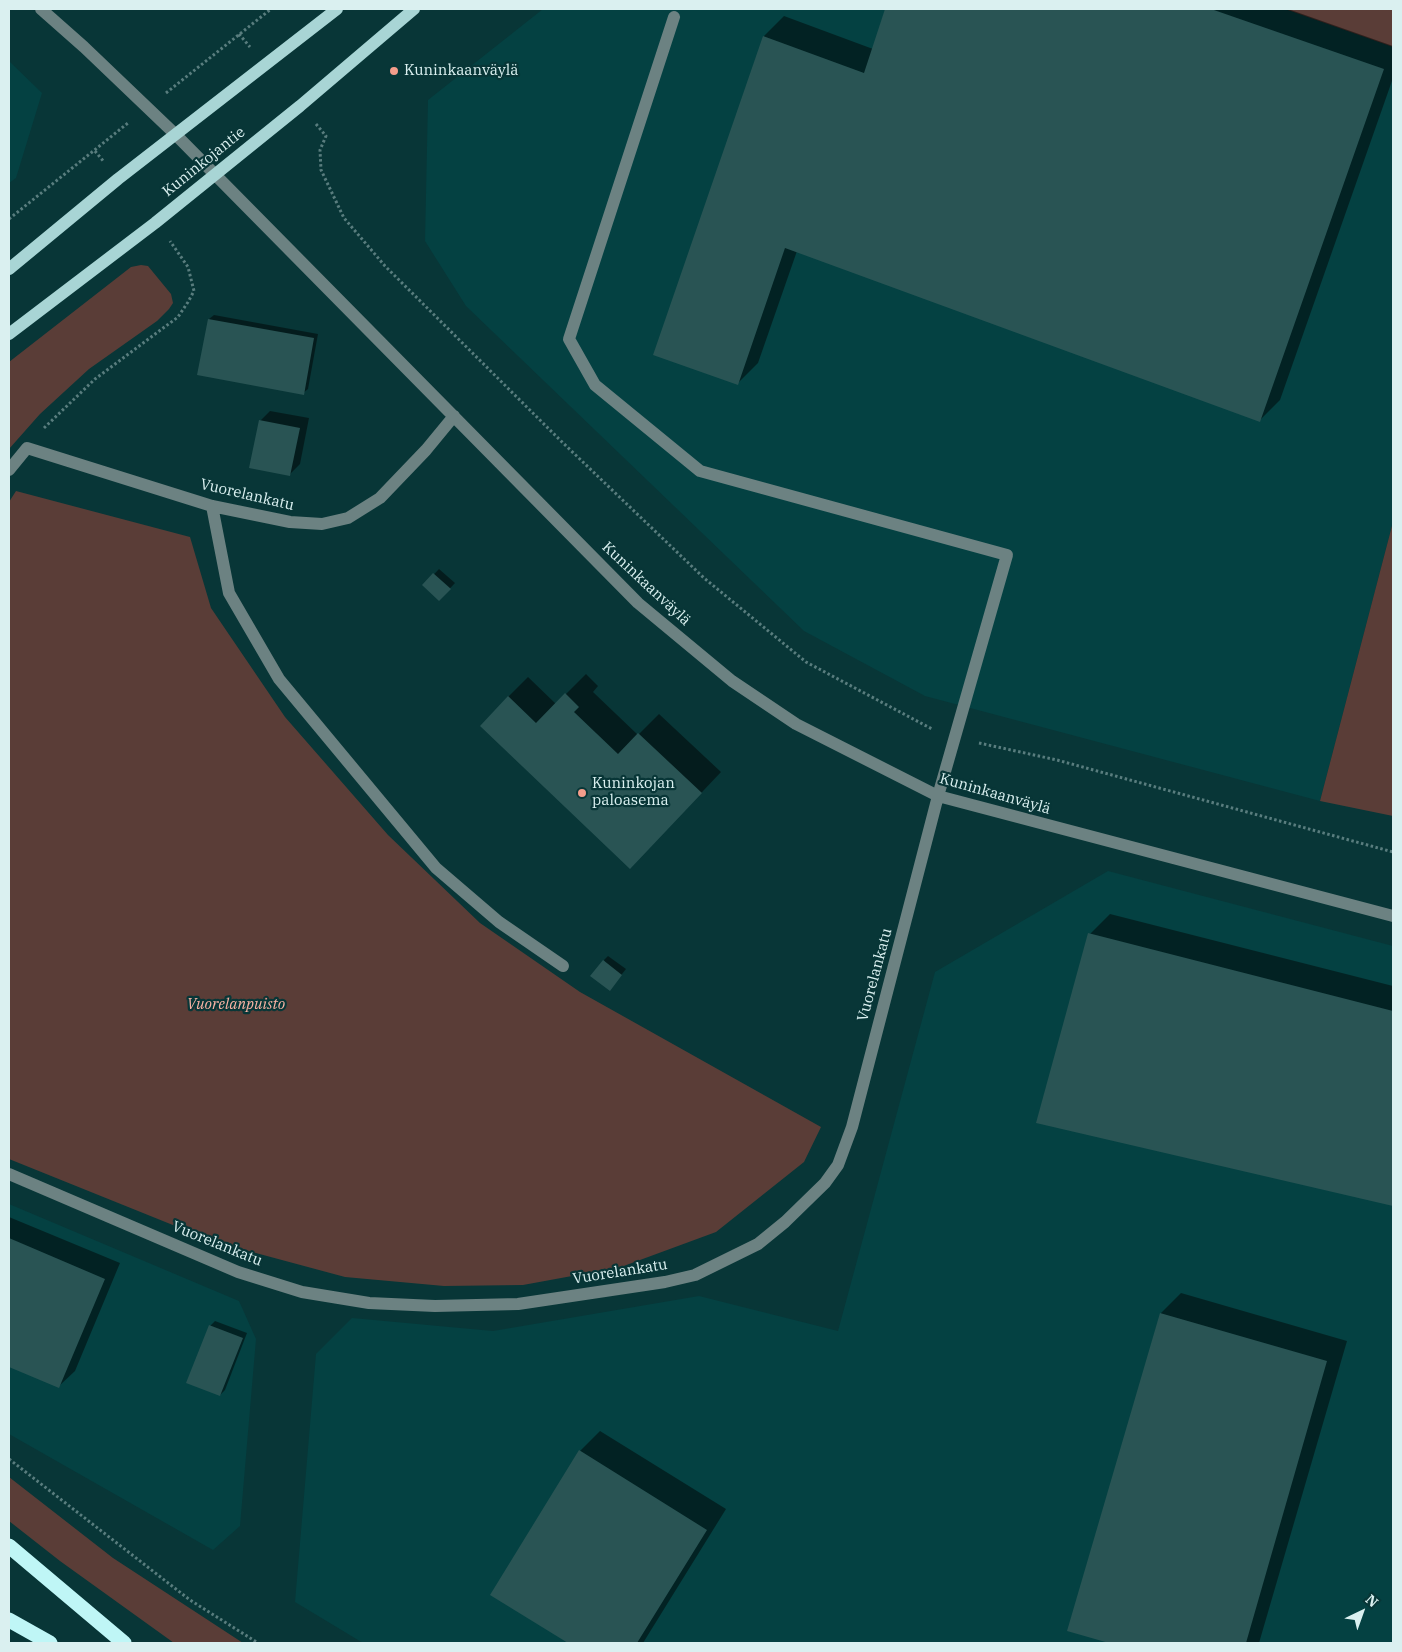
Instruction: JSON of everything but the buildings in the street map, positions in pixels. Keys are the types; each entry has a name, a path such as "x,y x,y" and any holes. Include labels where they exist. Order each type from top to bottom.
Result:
{"highway":[{"path":"9,1546 124,1643"},
{"path":"9,1620 50,1643"}],"main road":[{"path":"9,269 118,179 337,9"},
{"name":"Kuninkojantie","path":"9,334 155,223 300,106 414,9"}],"street":[{"name":"Kuninkaanväylä","path":"40,9 84,47 175,134 638,603 732,681 796,724 938,796 1393,916"},
{"name":"Vuorelankatu","path":"9,1174 238,1272 302,1292 369,1303 435,1306 518,1304 665,1282 696,1275 758,1244 785,1222 825,1183 838,1165 852,1128 938,796 1008,555 700,471 595,385 568,339 674,17"},
{"name":"Vuorelankatu","path":"27,448 212,506 290,522 322,524 348,518 380,498 426,450 454,416"},
{"path":"9,470 27,448"},
{"path":"212,506 229,593 279,679 436,868 499,922 563,966"}],"path":[{"path":"239,34 264,64"},
{"path":"300,106 326,136 320,150 321,170 344,218 385,266 575,455 704,578 806,662 917,722 956,739 1057,760 1393,852"},
{"path":"95,151 118,179"},
{"path":"27,448 56,415 95,378 178,317 188,302 194,291 188,267 178,250 155,223"},
{"path":"9,1460 190,1600 258,1643"}],"shaded area":[{"path":"543,9 1285,9 1393,47 1393,522 1320,801 925,696 804,631 466,306 425,241 428,100"},
{"path":"9,61 42,93 16,178 9,183"},
{"path":"1108,871 1393,946 1393,1643 363,1643 295,1602 316,1354 352,1318 493,1331 699,1296 838,1331 935,972"},
{"path":"9,1204 239,1301 256,1339 240,1526 213,1550 9,1434"}],"green space":[{"path":"1285,9 1393,9 1393,47"},
{"path":"148,266 171,294 173,303 169,309 157,321 89,369 40,414 9,449 9,362 131,267"},
{"name":"Vuorelanpuisto","path":"16,491 190,537 211,608 285,717 388,835 480,923 580,992 821,1127 804,1162 716,1232 621,1267 523,1285 444,1286 345,1277 215,1242 9,1159 9,502"},
{"path":"1393,522 1393,816 1320,801"},
{"path":"9,1477 113,1558 243,1643 174,1643 60,1561 9,1521"}],"place":[{"name":"Kuninkaanväylä","path":"394,71"},
{"name":"Kuninkojan paloasema","path":"582,793"}]}
